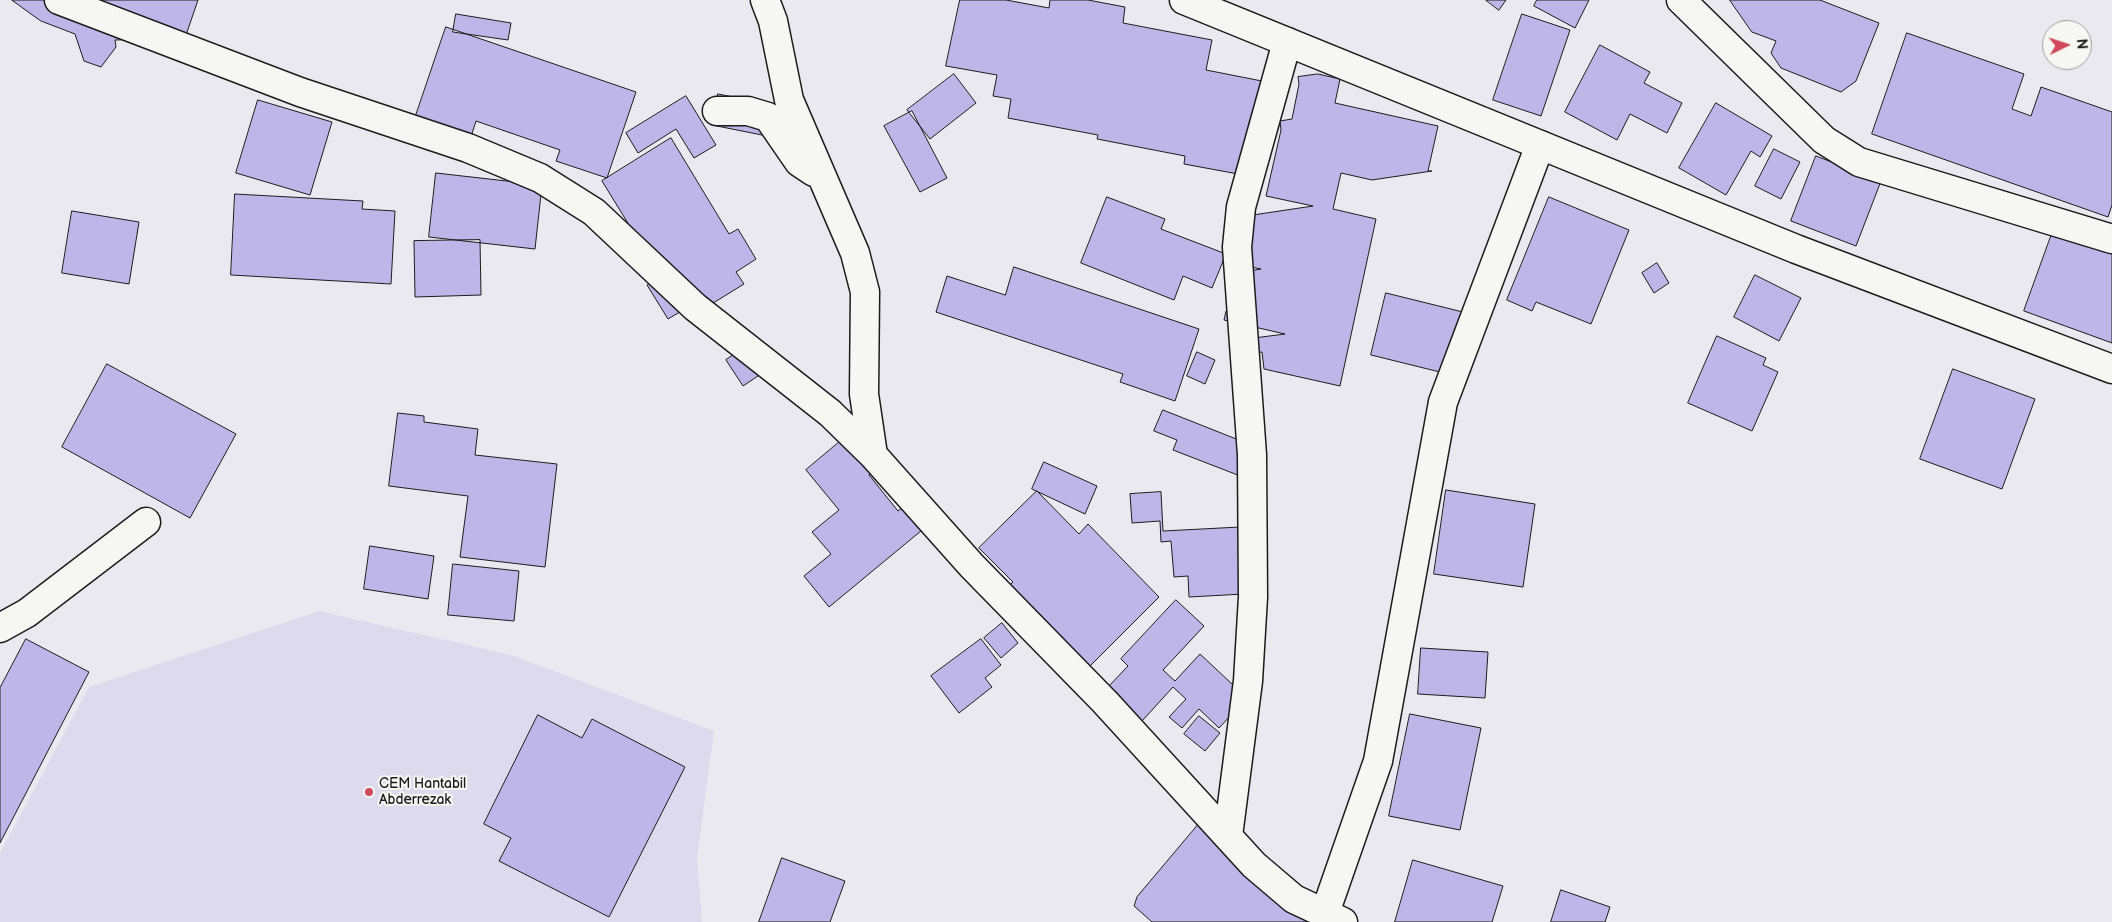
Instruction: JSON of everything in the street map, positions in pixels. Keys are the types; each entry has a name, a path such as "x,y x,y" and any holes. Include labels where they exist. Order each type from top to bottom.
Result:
{"street":[{"path":"59,0 300,92 468,148 540,178 594,212 695,308 830,413 873,455 972,566 1105,702 1254,865 1294,898 1334,918 1378,761 1442,402 1540,144"},
{"path":"765,0 774,21 789,100 855,253 865,292 864,394 873,455"},
{"path":"1184,0 1796,249 2112,369"},
{"path":"1681,0 1824,140 1859,162 2112,239"},
{"path":"1228,836 1248,682 1253,597 1252,455 1237,247 1241,206 1286,42"},
{"path":"718,110 748,110 768,117 799,162 823,179"},
{"path":"0,628 27,613 146,522"}],"shaded area":[{"name":"CEM Hantabil Abderrezak","path":"319,611 511,655 714,731 697,858 702,922 0,922 0,853 89,687"}],"building":[{"path":"12,0 198,0 185,38 115,40 116,47 101,67 84,61 75,34 41,21"},
{"path":"960,0 1006,0 1049,8 1050,0 1088,0 1125,7 1123,23 1212,40 1206,70 1267,82 1249,176 1184,164 1185,156 1097,139 1098,135 1008,118 1011,99 993,96 997,75 946,66"},
{"path":"1486,0 1506,0 1499,10"},
{"path":"1537,0 1589,0 1575,28 1534,6"},
{"path":"1730,0 1820,0 1879,23 1856,81 1841,92 1781,68 1771,53 1776,41 1752,32"},
{"path":"456,14 511,23 508,40 453,32"},
{"path":"1522,14 1570,30 1541,116 1493,100"},
{"path":"446,27 636,92 607,178 556,161 560,150 476,121 466,152 410,133"},
{"path":"1907,33 2024,74 2012,109 2031,116 2041,87 2112,112 2112,205 2108,217 1872,134"},
{"path":"1600,45 1650,72 1644,83 1682,103 1667,133 1630,114 1617,140 1565,112"},
{"path":"954,74 976,103 930,139 907,110"},
{"path":"1318,74 1340,79 1335,103 1438,126 1428,171 1432,171 1372,180 1341,173 1333,209 1376,219 1340,386 1264,369 1262,352 1248,354 1246,339 1285,334 1224,320 1226,311 1241,314 1235,273 1261,269 1232,263 1226,219 1313,206 1266,196 1281,130 1280,121 1292,119 1299,84 1298,77"},
{"path":"718,94 768,104 762,135 712,125"},
{"path":"686,96 716,145 694,158 676,129 638,153 626,133"},
{"path":"258,100 332,122 310,195 236,173"},
{"path":"1716,103 1772,136 1760,157 1751,151 1726,195 1679,168"},
{"path":"912,111 947,178 920,192 884,126"},
{"path":"671,138 729,234 738,229 756,259 736,272 744,284 705,308 700,300 668,319 647,285 661,277 602,181"},
{"path":"1774,149 1800,162 1781,199 1755,186"},
{"path":"1816,156 1881,181 1856,246 1791,221"},
{"path":"436,173 542,185 535,249 429,237"},
{"path":"235,194 363,201 362,209 395,211 391,284 231,275"},
{"path":"1107,197 1165,219 1161,229 1226,254 1212,288 1183,276 1174,300 1081,263"},
{"path":"1549,197 1629,230 1591,324 1536,302 1532,311 1507,300"},
{"path":"72,211 139,222 129,284 62,273"},
{"path":"2054,228 2112,249 2112,343 2024,311"},
{"path":"480,240 481,295 415,297 414,241"},
{"path":"1657,263 1669,283 1654,293 1642,273"},
{"path":"1014,267 1199,329 1175,401 1120,382 1123,374 936,312 947,276 1005,295"},
{"path":"1755,275 1801,298 1779,341 1734,317"},
{"path":"1386,293 1467,313 1452,375 1371,355"},
{"path":"1717,336 1766,358 1763,365 1778,372 1752,431 1688,403"},
{"path":"747,346 764,372 743,386 726,360"},
{"path":"1197,352 1215,360 1205,384 1187,376"},
{"path":"107,364 236,434 190,518 62,447"},
{"path":"1953,369 2035,399 2002,489 1920,459"},
{"path":"1163,410 1259,448 1248,479 1173,450 1177,440 1154,431"},
{"path":"398,413 424,416 424,422 478,429 475,455 557,464 545,567 460,557 468,496 389,486"},
{"path":"849,434 877,468 869,475 898,511 914,497 933,521 829,607 804,576 831,554 812,532 839,510 806,470"},
{"path":"1044,462 1097,486 1085,514 1032,489"},
{"path":"1446,490 1535,504 1523,587 1434,574"},
{"path":"1037,491 1079,534 1088,524 1159,597 1087,669 1007,588 1013,582 979,548"},
{"path":"1161,492 1163,531 1240,527 1244,594 1189,597 1188,576 1174,577 1171,541 1161,542 1160,521 1132,523 1130,494"},
{"path":"370,546 434,556 428,599 364,589"},
{"path":"453,564 519,571 514,621 448,615"},
{"path":"1176,600 1204,626 1163,670 1175,681 1200,654 1247,698 1219,728 1199,709 1182,728 1169,717 1186,699 1173,687 1142,721 1107,688 1128,666 1121,659"},
{"path":"1002,623 1018,643 1001,658 984,638"},
{"path":"26,639 89,672 0,843 0,688"},
{"path":"981,639 1001,665 985,678 992,687 959,713 931,676"},
{"path":"1421,648 1488,652 1485,698 1418,694"},
{"path":"1410,714 1481,728 1460,830 1389,816"},
{"path":"538,715 582,738 592,719 685,767 609,917 499,861 511,838 484,824"},
{"path":"1199,716 1220,733 1205,751 1184,734"},
{"path":"1203,819 1321,922 1152,922 1134,906 1137,897"},
{"path":"782,858 845,881 830,922 759,922"},
{"path":"1413,860 1503,886 1492,922 1395,922"},
{"path":"1561,890 1610,907 1605,922 1551,922"}],"place":[{"name":"CEM Hantabil Abderrezak","path":"369,792"}]}
